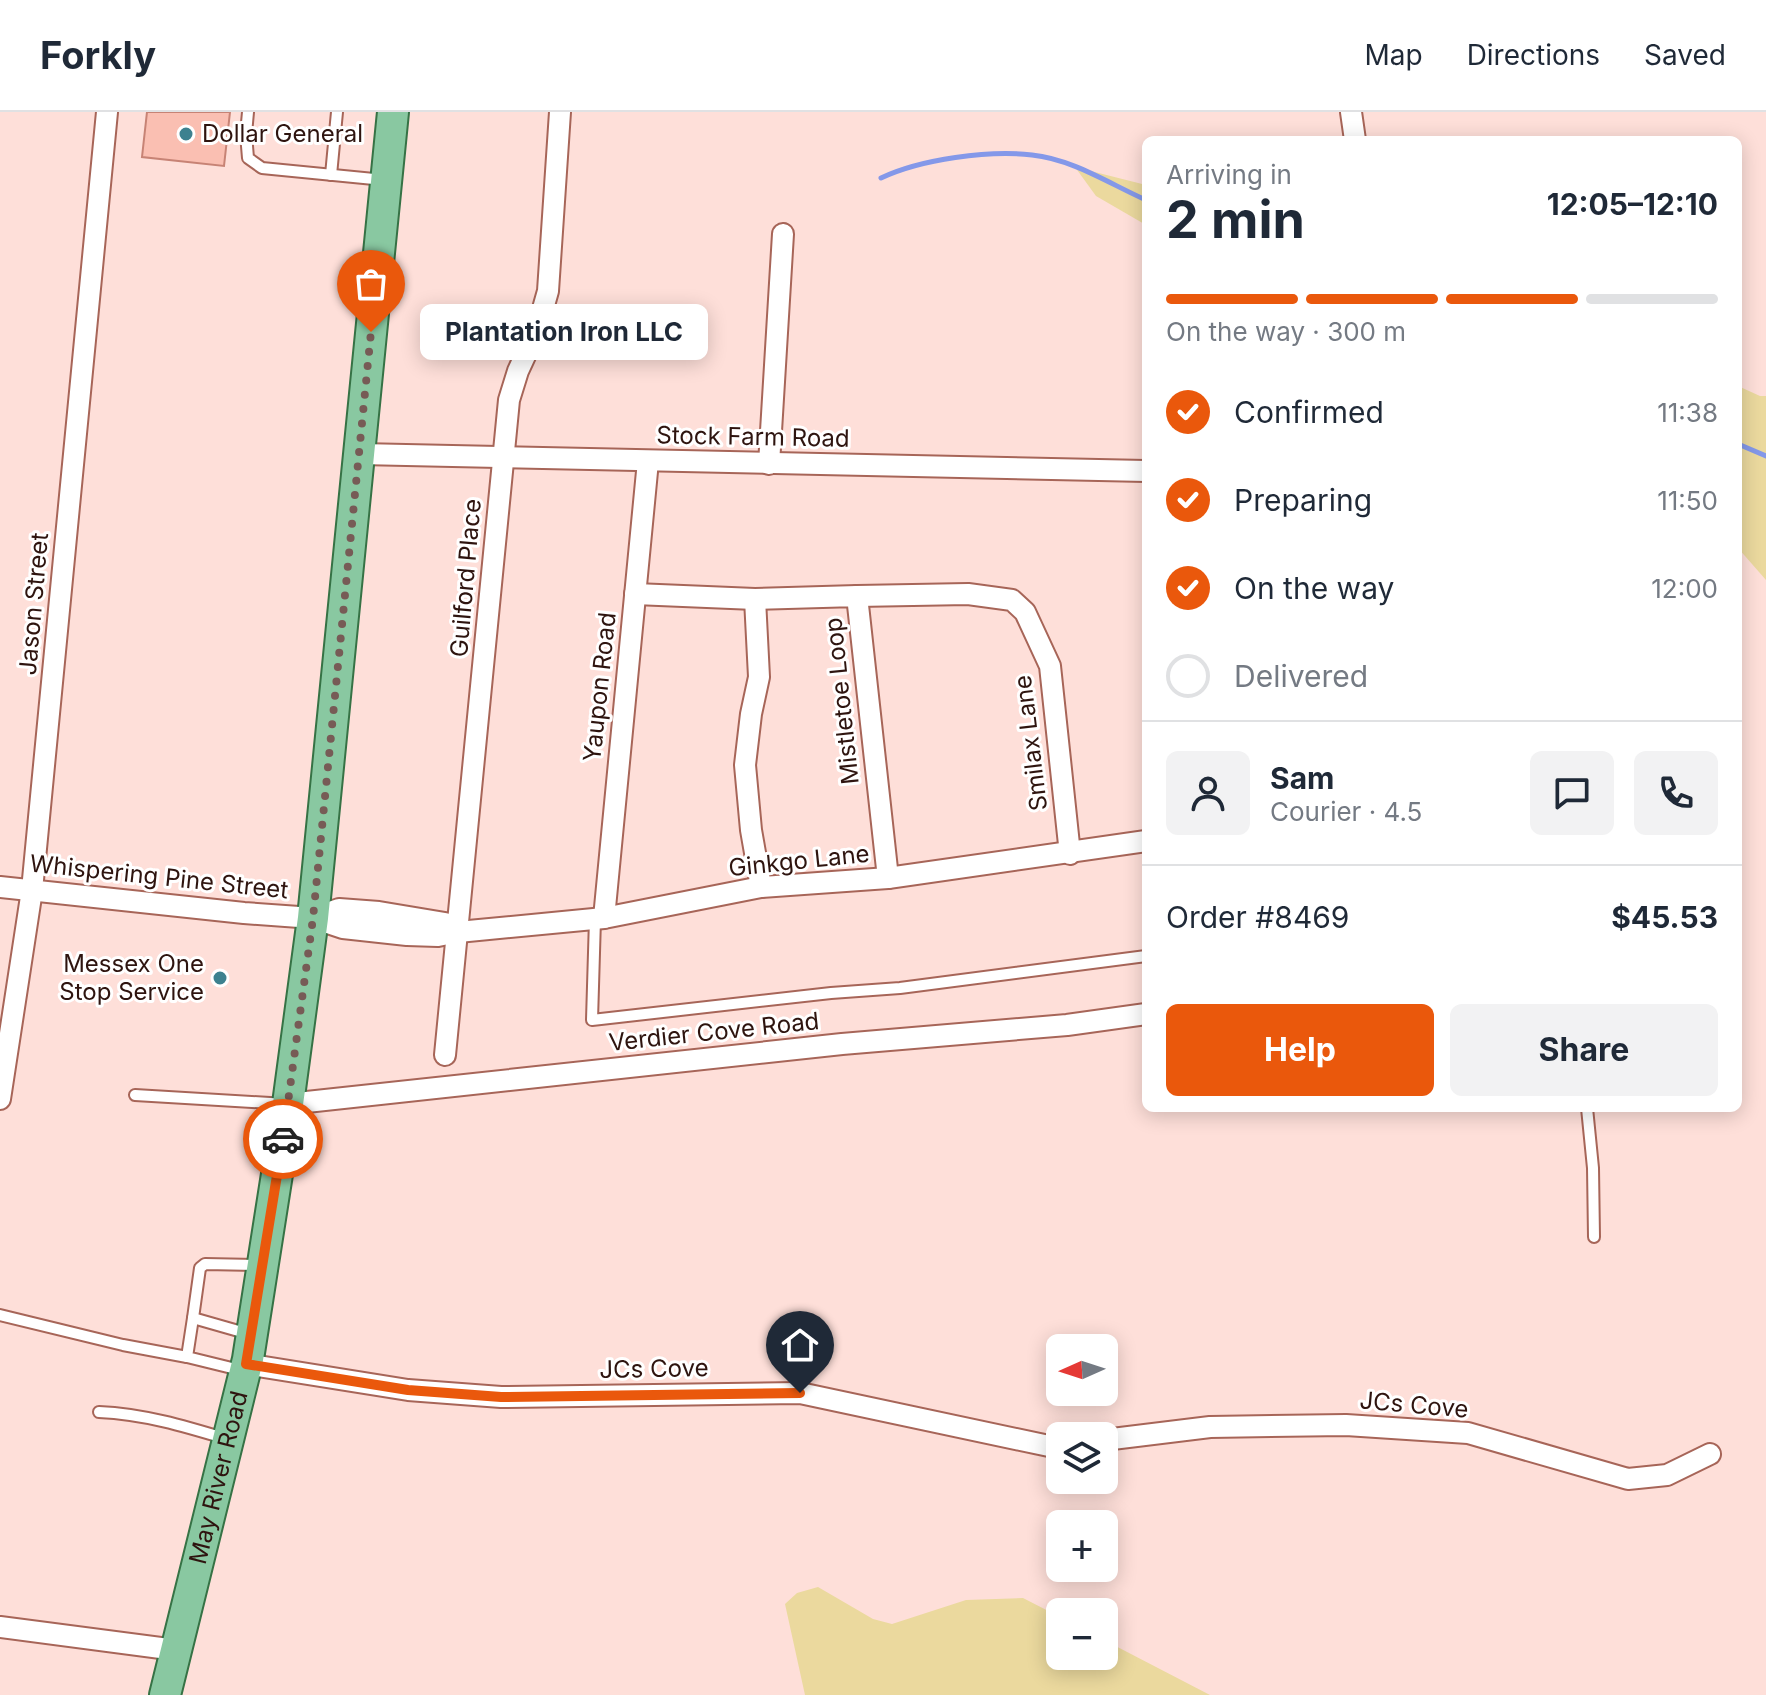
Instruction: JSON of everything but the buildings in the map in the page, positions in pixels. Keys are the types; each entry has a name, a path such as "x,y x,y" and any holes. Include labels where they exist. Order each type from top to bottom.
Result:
{"main road":[{"name":"May River Road","path":"165,1695 246,1368 288,1104 313,918 393,112"}],"street":[{"name":"Jason Street","path":"0,1099 32,890 107,112"},
{"name":"Guilford Place","path":"445,1055 509,400 518,371 537,330 548,291 560,112"},
{"path":"1351,112 1354,136"},
{"path":"769,464 783,234"},
{"name":"Stock Farm Road","path":"360,454 1142,471"},
{"name":"Yaupon Road","path":"600,918 648,461"},
{"name":"Mistletoe Loop","path":"635,594 755,599 857,596 888,878"},
{"name":"Smilax Lane","path":"857,596 968,594 1012,600 1025,612 1050,666 1070,854"},
{"path":"755,599 759,677 745,765 751,830 761,887"},
{"name":"Ginkgo Lane","path":"313,918 343,928 438,936 600,918 761,887 888,878 1142,842"},
{"name":"Whispering Pine Street","path":"0,887 313,918"},
{"name":"Verdier Cove Road","path":"288,1104 842,1044 1067,1025 1142,1015"},
{"name":"JCs Cove","path":"246,1368 408,1390 501,1397 800,1393 1046,1445"},
{"name":"JCs Cove","path":"1118,1438 1225,1427 1346,1425 1468,1433 1628,1479 1667,1475 1710,1454"},
{"path":"0,1627 176,1650"}],"lane":[{"path":"248,112 248,158 262,168 386,181"},
{"path":"331,175 337,112"},
{"path":"600,918 592,1020 900,988 1142,957"},
{"path":"135,1095 288,1104"},
{"path":"1587,1112 1593,1168 1594,1237"},
{"path":"187,1357 200,1268 205,1264 264,1265"},
{"path":"0,1315 246,1368"},
{"path":"193,1318 252,1334"},
{"path":"99,1412 168,1421 229,1440"}],"shaded area":[{"path":"1075,167 1142,184 1142,223 1096,196"},
{"path":"1742,388 1766,396 1766,580 1742,553"},
{"path":"818,1587 873,1619 892,1624 966,1600 1023,1598 1046,1610 1046,1670 1118,1670 1118,1647 1210,1695 805,1695 785,1604 797,1593"}],"waterway":[{"path":"881,178 935,161 996,154 1032,155 1062,161 1142,198"},
{"path":"1742,446 1766,456"}],"way so far":[{"path":"283,1139 313,918 371,332"}],"place":[{"name":"Dollar General","path":"186,134"},
{"name":"Plantation Iron LLC","path":"371,332"},
{"name":"Messex One Stop Service","path":"220,978"}],"route":[{"path":"283,1139 246,1364 408,1390 501,1397 800,1393"}]}
